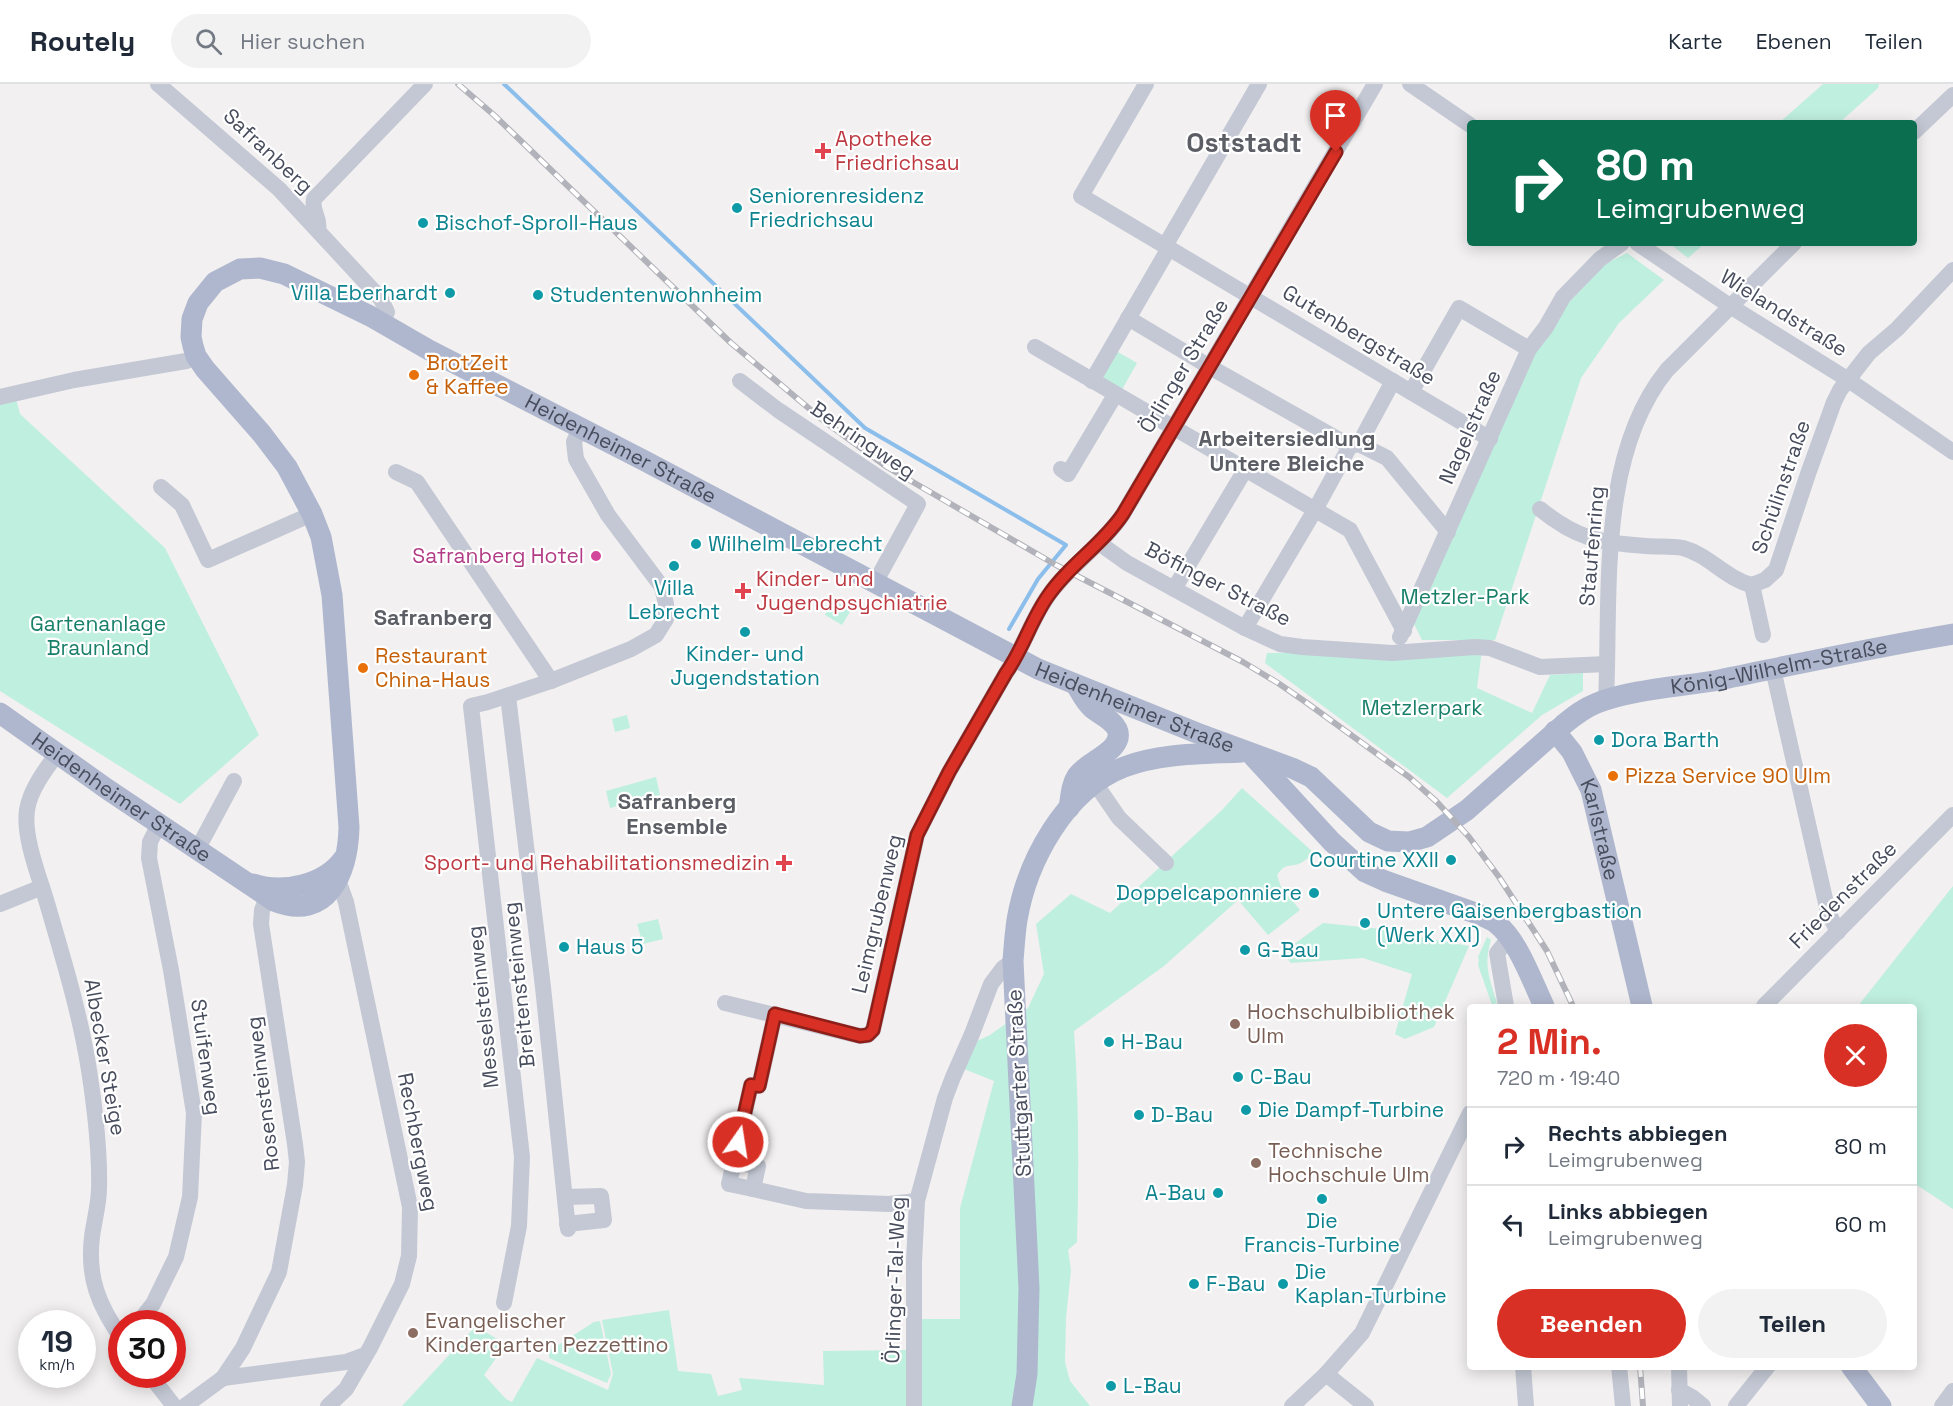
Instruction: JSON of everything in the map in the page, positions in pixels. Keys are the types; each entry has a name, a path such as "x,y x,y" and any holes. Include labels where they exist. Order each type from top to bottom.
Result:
{"main road":[{"name":"Heidenheimer Straße","path":"0,713 197,850 245,881 269,893 335,876 347,852 349,827 332,595 321,537 297,485 275,450 205,369 196,356 191,337 192,319 198,303 215,282 240,269 260,268 284,274 382,323 429,350 1016,658 1075,685 1311,777 1356,822 1377,837 1388,841 1409,842 1427,837 1453,820 1479,800 1555,731"},
{"name":"König-Wilhelm-Straße","path":"1555,731 1576,714 1606,700 1953,634"},
{"path":"1069,808 1072,789 1079,773 1116,746 1118,736 1112,722 1093,709 1075,685"},
{"name":"Karlstraße","path":"1555,731 1572,752 1591,790 1642,1004"},
{"path":"1249,751 1332,842 1365,872 1493,921 1510,937 1543,1004"},
{"name":"Stuttgarter Straße","path":"1022,1406 1027,1374 1029,1288 1013,961 1017,920 1029,875 1045,843 1069,808 1095,783 1124,767 1143,761 1182,755 1249,751"},
{"path":"1854,1370 1881,1406"}],"street":[{"name":"Safranberg","path":"158,84 279,189 318,230 381,298 387,312 382,323"},
{"name":"Safranberg","path":"318,230 319,224 312,207 314,199 425,84"},
{"name":"Gutenbergstraße","path":"1146,84 1082,196 1490,439"},
{"path":"1092,381 1259,84"},
{"name":"Örlinger Straße","path":"1016,658 1047,596 1115,526 1123,514 1375,84"},
{"path":"1410,84 1467,123"},
{"path":"1917,129 1953,95"},
{"name":"Nagelstraße","path":"1392,653 1404,631 1529,349 1546,327 1563,297 1600,259 1618,246"},
{"name":"Wielandstraße","path":"1641,246 1952,449"},
{"name":"Staufenring","path":"1606,700 1611,543 1619,481 1629,443 1641,412 1667,370 1791,246"},
{"name":"Wielandstraße","path":"1847,379 1869,353 1897,328 1953,270"},
{"path":"1411,392 1459,308 1529,349"},
{"path":"1128,318 1210,367 1354,445 1387,458 1448,532"},
{"path":"1035,347 1350,530 1404,631"},
{"path":"0,397 74,380 186,361 196,356"},
{"name":"Schülinstraße","path":"1752,585 1765,580 1776,570 1834,402 1847,379"},
{"name":"Behringweg","path":"740,381 778,410 918,504 875,583"},
{"path":"1245,628 1393,381"},
{"path":"1060,469 1068,474 1115,395"},
{"path":"508,696 631,649 656,635 666,620 666,604 662,587 608,515 576,459 574,442 580,428"},
{"path":"1174,589 1245,470"},
{"path":"396,472 417,482 551,681"},
{"path":"161,487 182,505 208,560 312,514"},
{"path":"1540,509 1560,525 1591,540 1683,548 1706,559 1740,582 1752,585 1762,635"},
{"name":"Böfinger Straße","path":"1099,543 1127,563 1245,628 1280,644 1392,653 1475,647 1490,648 1540,667 1607,664"},
{"name":"Leimgrubenweg","path":"725,1003 860,1036 868,1035 873,1030 917,835 949,772 1016,658"},
{"path":"1773,669 1828,912 1838,932"},
{"name":"Messelsteinweg","path":"504,1303 519,1226 522,1157 471,706 508,696"},
{"name":"Breitensteinweg","path":"508,696 543,987 568,1227 604,1220 601,1196 565,1197"},
{"name":"Albecker Steige","path":"57,754 35,789 27,810 28,837 71,988 89,1072 99,1149 99,1190 92,1240 91,1271 95,1289 108,1319"},
{"path":"197,850 234,782"},
{"path":"1095,783 1119,818 1166,864"},
{"name":"Friedenstraße","path":"1766,1004 1953,815"},
{"name":"Stuifenweg","path":"148,1310 176,1257 190,1197 194,1113 171,970 149,858 150,842 159,824"},
{"name":"Rechbergweg","path":"328,1406 346,1389 405,1274 409,1256 411,1214 348,911 335,876"},
{"path":"0,904 42,886"},
{"name":"Rosensteinweg","path":"185,1406 223,1378 243,1348 279,1272 296,1173 290,1102 261,927 261,915 269,893"},
{"path":"1506,1004 1497,953 1510,937"},
{"name":"Örlinger-Tal-Weg","path":"914,1406 914,1262 917,1202 945,1098 953,1077 991,984 1003,968 1013,961"},
{"path":"775,1014 759,1086 751,1085 729,1184 806,1201 889,1204 917,1202"},
{"path":"1292,1406 1326,1374 1362,1333 1467,1119"},
{"path":"734,1162 758,1166 753,1189"},
{"path":"223,1378 346,1362 365,1354"},
{"path":"1523,1370 1526,1406"},
{"path":"1619,1370 1623,1406"},
{"path":"1679,1370 1679,1398 1692,1397 1703,1406"},
{"path":"1736,1406 1765,1370"},
{"path":"1326,1374 1366,1406"},
{"path":"160,1388 174,1406"},
{"path":"1942,1406 1953,1391"}],"green space":[{"path":"1823,84 1879,84 1878,88 1842,120 1782,120"},
{"path":"1673,246 1702,246 1688,258"},
{"name":"Metzler-Park","path":"1627,253 1664,280 1619,323 1581,378 1495,640 1422,640 1411,618 1546,327 1605,264"},
{"path":"1116,351 1137,363 1120,393 1102,380"},
{"name":"Gartenanlage Braunland","path":"16,399 20,414 165,548 259,735 180,804 0,691 0,405"},
{"path":"833,600 851,610 842,625 825,615"},
{"name":"Metzlerpark","path":"1482,650 1477,688 1532,713 1550,675 1583,673 1583,691 1542,715 1447,798 1265,663 1267,653"},
{"path":"627,715 630,728 615,732 612,719"},
{"path":"656,777 660,795 610,808 606,791"},
{"path":"1242,788 1314,853 1301,863 1285,867 1277,875 1281,887 1300,910 1268,935 1238,900 1164,966 1074,1031 1078,1137 1077,1242 1068,1250 1071,1270 1066,1318 1065,1362 1070,1381 1090,1406 917,1406 916,1319 960,1319 960,1208 994,1081 964,1069 977,1041 990,1035 1028,1008 1044,974 1036,924 1071,894 1110,913 1222,810"},
{"path":"1953,886 1953,1209 1917,1185 1917,1004 1860,1004"},
{"path":"658,919 663,939 643,944 637,924"},
{"path":"1323,923 1421,933 1421,937 1469,946 1434,1027 1405,1039 1395,1034 1412,974 1363,958 1291,963 1282,953"},
{"path":"1487,937 1491,940 1488,972 1497,1003 1494,1004 1492,1004 1478,965 1478,957"},
{"path":"669,1310 678,1371 711,1374 718,1396 742,1390 739,1378 824,1385 823,1351 909,1350 908,1406 402,1406 474,1328 506,1344 484,1375 506,1399 512,1402 537,1358 608,1390 613,1374 602,1320"},
{"path":"600,1321 611,1374 607,1383 549,1358 549,1351 594,1322"}],"waterway":[{"path":"504,84 865,428 1066,545 1038,579 1009,629"}],"railway":[{"path":"458,84 495,116 731,343 824,421 887,467 1056,565 1243,662 1307,703 1409,777 1437,802 1469,837 1499,877 1547,951 1572,1004"},
{"path":"1640,1370 1643,1406"}],"place":[{"name":"Apotheke Friedrichsau","path":"823,151"},
{"name":"Seniorenresidenz Friedrichsau","path":"737,208"},
{"name":"Bischof-Sproll-Haus","path":"423,223"},
{"name":"Villa Eberhardt","path":"450,293"},
{"name":"Studentenwohnheim","path":"538,295"},
{"name":"BrotZeit & Kaffee","path":"414,375"},
{"name":"Wilhelm Lebrecht","path":"696,544"},
{"name":"Safranberg Hotel","path":"596,556"},
{"name":"Villa Lebrecht","path":"674,566"},
{"name":"Kinder- und Jugendpsychiatrie","path":"743,591"},
{"name":"Kinder- und Jugendstation","path":"745,632"},
{"name":"Restaurant China-Haus","path":"363,668"},
{"name":"Dora Barth","path":"1599,740"},
{"name":"Pizza Service 90 Ulm","path":"1613,776"},
{"name":"Courtine XXII","path":"1451,860"},
{"name":"Sport- und Rehabilitationsmedizin","path":"784,863"},
{"name":"Doppelcaponniere","path":"1314,893"},
{"name":"Untere Gaisenbergbastion (Werk XXI)","path":"1365,923"},
{"name":"Haus 5","path":"564,947"},
{"name":"G-Bau","path":"1245,950"},
{"name":"Hochschulbibliothek Ulm","path":"1235,1024"},
{"name":"H-Bau","path":"1109,1042"},
{"name":"C-Bau","path":"1238,1077"},
{"name":"Die Dampf-Turbine","path":"1246,1110"},
{"name":"D-Bau","path":"1139,1115"},
{"name":"Technische Hochschule Ulm","path":"1256,1163"},
{"name":"A-Bau","path":"1218,1193"},
{"name":"Die Francis-Turbine","path":"1322,1199"},
{"name":"F-Bau","path":"1194,1284"},
{"name":"Die Kaplan-Turbine","path":"1283,1284"},
{"name":"Evangelischer Kindergarten Pezzettino","path":"413,1333"},
{"name":"L-Bau","path":"1111,1386"}],"district":[{"name":"Oststadt","path":"1244,143"},
{"name":"Arbeitersiedlung Untere Bleiche","path":"1287,450"},
{"name":"Safranberg","path":"433,617"},
{"name":"Safranberg Ensemble","path":"677,814"}],"route":[{"path":"738,1142 751,1085 759,1086 775,1014 860,1036 868,1035 873,1030 917,835 949,772 1016,658 1047,596 1115,526 1123,514 1336,152"}]}
